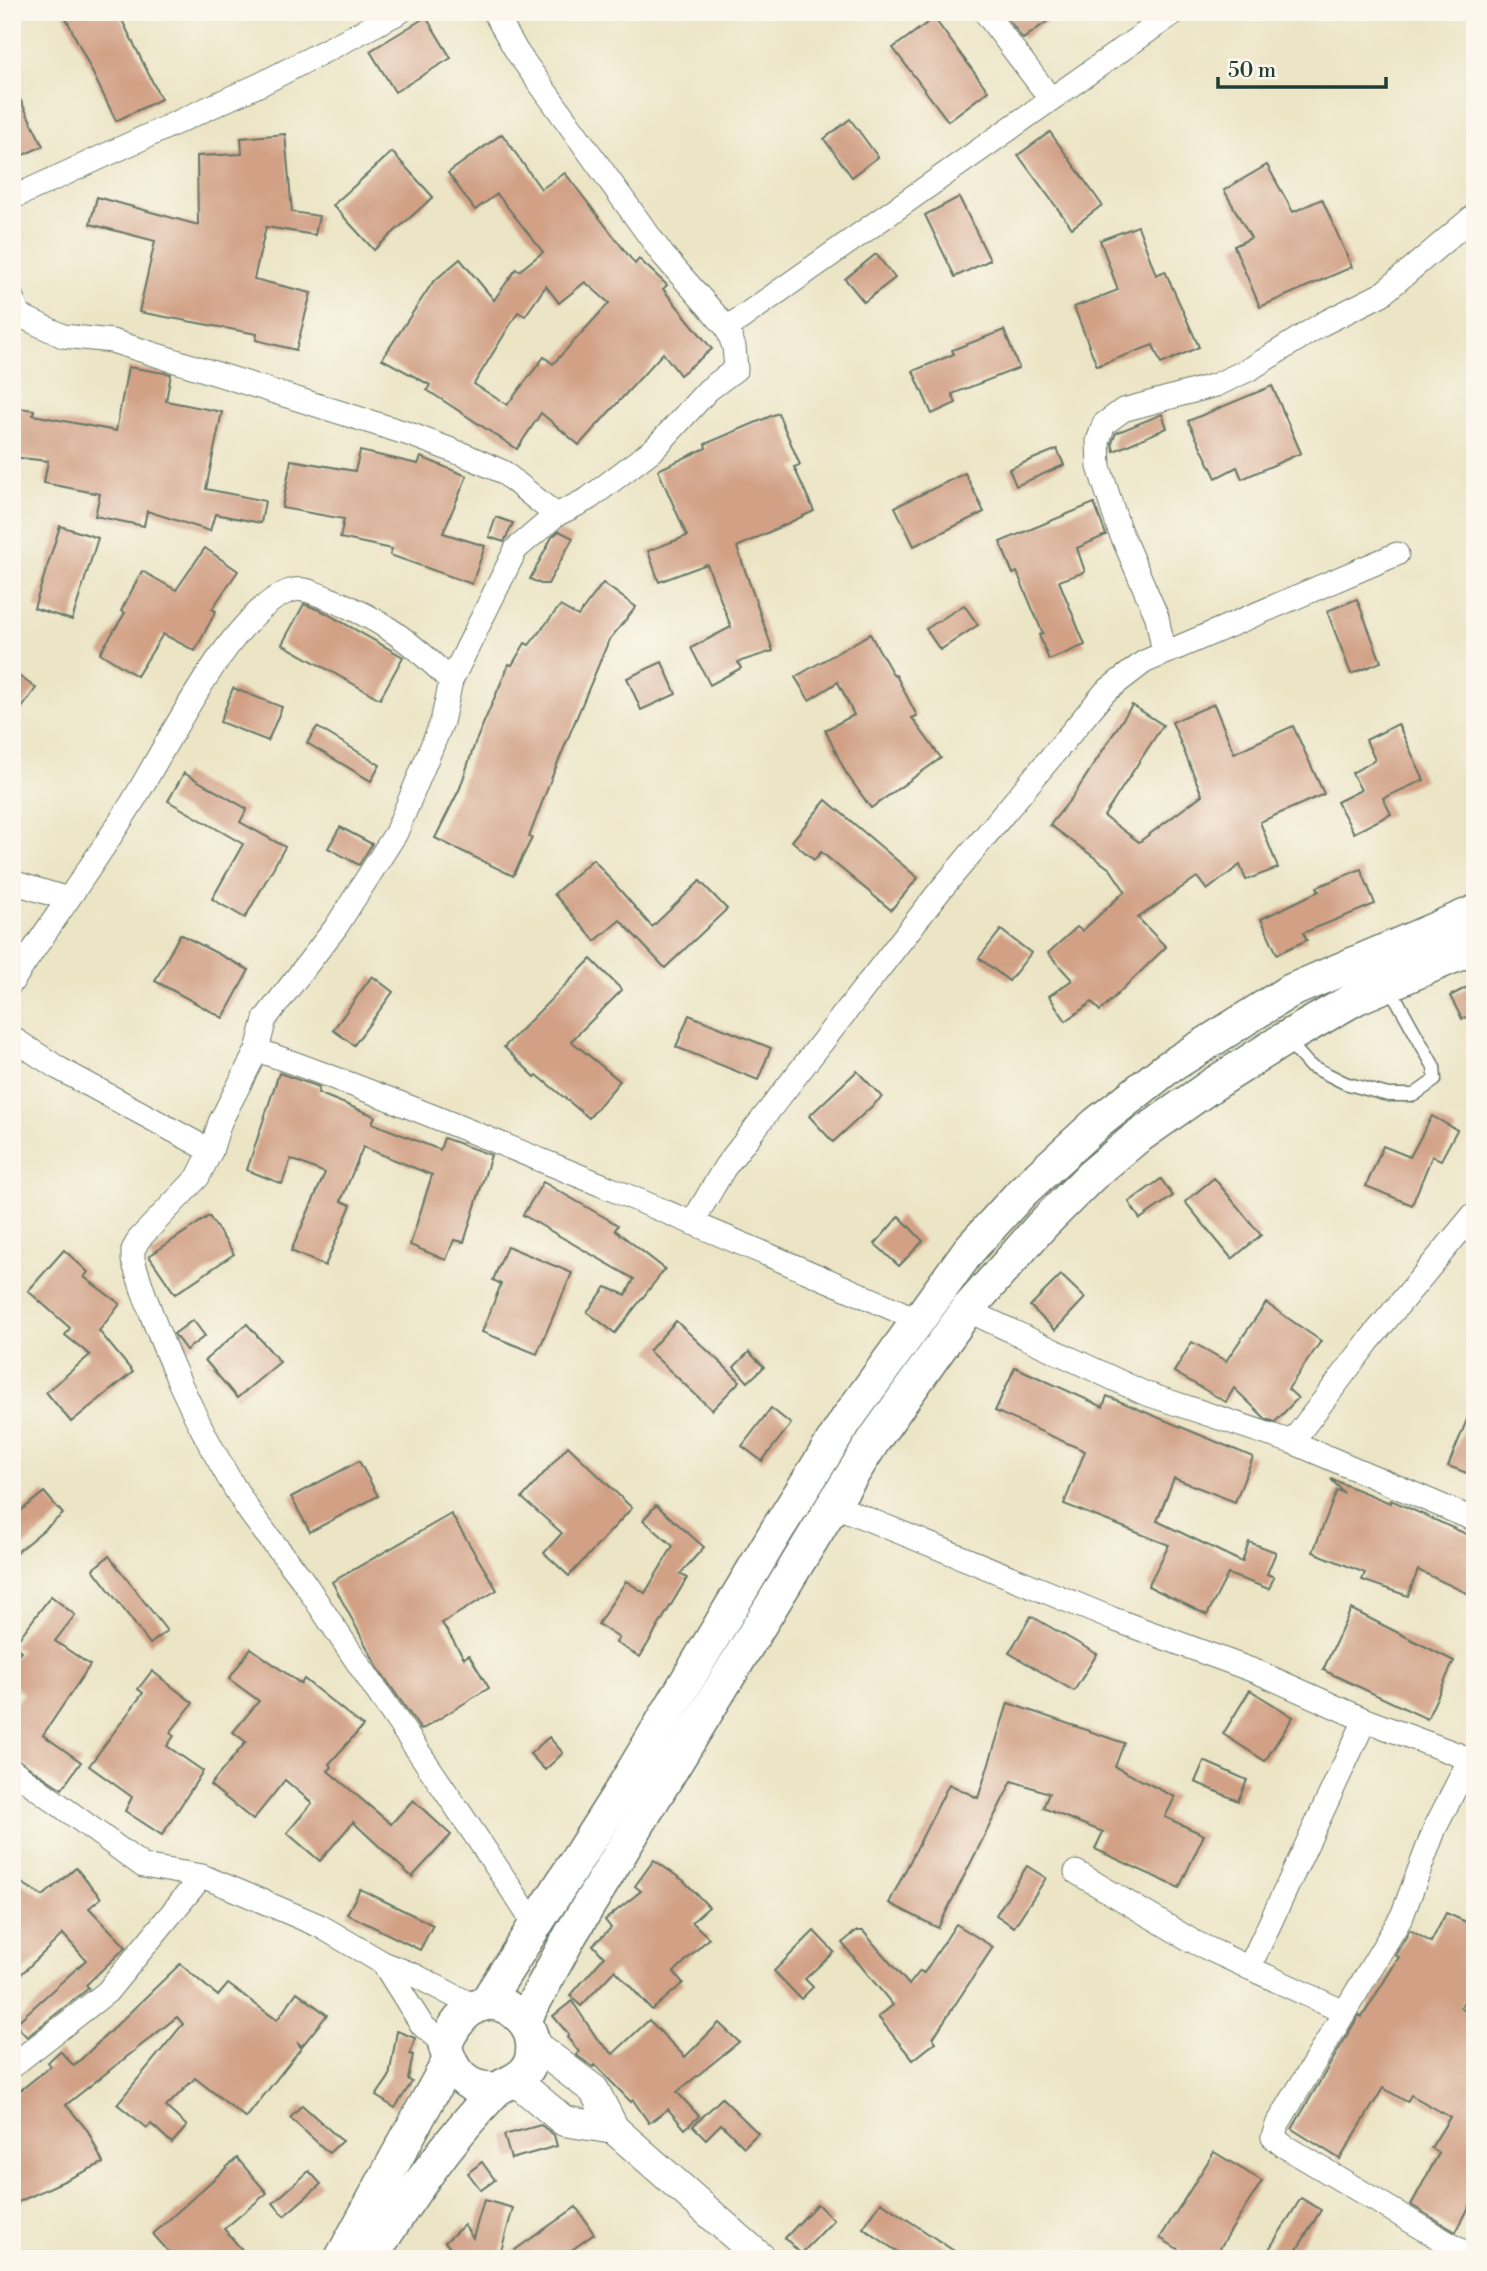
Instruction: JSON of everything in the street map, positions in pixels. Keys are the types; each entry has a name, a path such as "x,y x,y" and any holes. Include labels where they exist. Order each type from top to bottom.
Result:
{"main road":[{"path":"341,2259 447,2053 457,2019 480,2006 536,1927 776,1530 847,1419 968,1250 1023,1191 1096,1124 1166,1069 1288,992 1475,912"},
{"path":"369,2259 428,2169 506,2085 529,2066 529,2033 578,1923 876,1437 968,1310 1033,1234 1091,1176 1135,1139 1286,1038 1387,983 1475,947"},
{"path":"480,2006 500,2005 513,2011 529,2033"},
{"path":"447,2053 465,2082 475,2088 506,2085"}],"street":[{"path":"12,198 261,84 400,12"},
{"path":"494,12 517,51 663,256 727,328 734,347 736,369 708,390 689,414 645,456 588,499 556,515 516,549 452,681 442,722 396,833 335,927 264,1019 257,1050 220,1122 211,1151 198,1177 139,1239 133,1250 138,1278 162,1341 214,1448 246,1506 303,1581 458,1807 536,1927"},
{"path":"985,12 1050,98"},
{"path":"727,328 1175,12"},
{"path":"1164,653 1157,617 1119,529 1099,467 1098,441 1104,424 1123,410 1216,385 1250,369 1312,330 1382,294 1475,215"},
{"path":"12,298 19,315 63,336 112,341 412,435 467,456 503,472 556,515"},
{"path":"692,1223 725,1167 995,822 1105,692 1136,667 1164,653 1397,554"},
{"path":"12,982 133,801 185,707 243,628 288,592 304,589 388,626 418,647 452,681"},
{"path":"12,882 68,899"},
{"path":"12,1038 58,1068 211,1151"},
{"path":"257,1050 357,1085 692,1223 918,1320"},
{"path":"1292,1442 1368,1342 1473,1215"},
{"path":"968,1310 1144,1393 1292,1442 1475,1520"},
{"path":"833,1505 1113,1619 1260,1673 1365,1720 1472,1753 1435,1828 1402,1916 1277,2125 1273,2137 1284,2146 1469,2252"},
{"path":"1249,1968 1365,1720"},
{"path":"12,1770 143,1866 202,1876 320,1926 383,1963 480,2006"},
{"path":"1076,1872 1194,1942 1344,2012"},
{"path":"12,2066 107,1992 202,1876"},
{"path":"383,1963 422,2025 447,2053"},
{"path":"529,2033 594,2090 614,2129 762,2259"},
{"path":"506,2085 564,2121 614,2129"}],"lane":[{"path":"1286,1038 1309,1065 1345,1083 1388,1095 1414,1095 1434,1080 1434,1067 1387,983"}],"building":[{"path":"63,12 118,12 161,99 116,121"},
{"path":"1003,12 1060,12 1023,39"},
{"path":"426,17 451,58 395,92 370,51"},
{"path":"934,18 988,91 948,121 893,48"},
{"path":"12,83 43,146 12,160"},
{"path":"850,119 878,157 852,177 824,139"},
{"path":"1050,132 1102,205 1072,228 1018,155"},
{"path":"285,134 292,212 319,216 315,235 266,227 254,279 311,293 296,350 256,340 257,334 139,312 155,241 90,224 97,197 198,225 197,156 242,154 241,138"},
{"path":"502,134 541,189 565,173 635,264 639,259 667,285 663,289 712,349 680,375 663,353 579,445 541,413 517,449 427,390 430,385 382,359 433,282 460,259 494,300 516,269 519,271 543,252 497,194 475,210 448,173","holes":["585,282 609,303 553,364 544,357 507,405 474,384 518,312 525,316 546,286 559,303"]},
{"path":"392,152 433,197 374,250 333,205"},
{"path":"1267,165 1293,212 1322,199 1352,267 1260,307 1234,246 1251,238 1224,190"},
{"path":"959,197 990,260 955,277 925,215"},
{"path":"1138,226 1156,275 1165,271 1199,347 1161,364 1153,345 1097,366 1074,307 1118,290 1100,240"},
{"path":"876,254 895,278 864,302 845,279"},
{"path":"1004,330 1019,368 952,394 956,403 932,414 913,371 954,354 952,350"},
{"path":"128,367 171,374 166,401 222,412 206,489 265,501 261,523 215,514 210,531 147,511 144,526 95,516 100,494 44,483 48,461 12,457 12,407 34,410 33,415 116,431"},
{"path":"1272,386 1301,453 1242,479 1237,467 1216,478 1188,421"},
{"path":"778,413 800,465 794,467 814,511 737,547 773,651 738,662 741,668 710,685 691,648 731,627 707,564 659,582 648,551 687,536 658,470 706,448 705,444"},
{"path":"1162,414 1167,428 1114,451 1112,443 1116,433"},
{"path":"1057,449 1064,465 1016,486 1009,469"},
{"path":"360,451 418,464 421,457 467,476 443,533 485,546 472,584 390,555 392,549 340,538 344,519 282,508 291,460 355,471"},
{"path":"965,473 984,512 914,546 895,507"},
{"path":"1094,503 1106,535 1077,548 1085,572 1059,581 1085,645 1049,660 1039,635 1043,634 1017,572 1013,574 1000,542"},
{"path":"496,517 513,523 504,542 489,537"},
{"path":"60,526 98,538 72,620 34,608"},
{"path":"559,531 573,538 548,584 530,579 552,537"},
{"path":"205,548 238,571 212,609 216,611 195,651 163,634 137,676 100,653 125,613 121,611 142,571 176,590"},
{"path":"603,583 636,607 609,640 551,779 529,837 532,838 513,876 435,838 460,788 475,743 509,664 512,665 525,643 529,645 560,606 578,616"},
{"path":"1357,599 1381,662 1351,674 1327,611"},
{"path":"304,604 324,612 403,657 380,699 282,644"},
{"path":"964,605 978,625 940,650 926,629"},
{"path":"870,634 894,676 896,675 917,716 912,718 941,758 871,808 846,773 825,730 854,715 838,682 809,700 795,677"},
{"path":"662,662 676,694 641,710 627,678"},
{"path":"12,671 36,688 12,722"},
{"path":"233,688 282,707 268,741 220,722"},
{"path":"1214,704 1234,753 1293,726 1324,794 1260,822 1278,868 1246,880 1240,865 1207,890 1197,877 1138,918 1166,947 1100,1011 1092,1002 1066,1021 1049,996 1072,980 1048,953 1077,927 1082,931 1125,891 1110,869 1050,825 1074,795 1132,705 1163,725 1104,816 1139,842 1202,795 1172,722"},
{"path":"1398,724 1424,780 1383,798 1391,814 1354,833 1337,802 1361,790 1352,773 1375,760 1366,740"},
{"path":"317,727 380,765 371,781 307,743"},
{"path":"184,773 247,809 240,822 285,847 245,918 212,899 243,844 168,801"},
{"path":"826,800 918,878 891,910 821,852 814,860 792,841"},
{"path":"340,827 372,844 359,865 328,848"},
{"path":"593,859 652,927 700,881 727,909 665,968 620,920 595,941 554,894"},
{"path":"1361,869 1375,904 1303,933 1307,940 1277,954 1261,919 1319,891 1317,887"},
{"path":"1001,930 1031,953 1009,981 979,958"},
{"path":"180,934 249,970 223,1018 155,981"},
{"path":"591,959 622,990 571,1041 620,1081 589,1118 537,1075 535,1077 504,1047"},
{"path":"372,976 393,992 354,1045 333,1030"},
{"path":"1475,983 1475,1013 1462,1019 1450,996"},
{"path":"689,1015 771,1048 758,1080 676,1047"},
{"path":"857,1071 882,1097 833,1142 809,1116"},
{"path":"279,1073 319,1087 318,1093 375,1116 372,1123 440,1150 444,1138 491,1155 464,1242 454,1240 446,1260 410,1245 432,1175 363,1147 341,1201 351,1205 325,1266 291,1251 325,1173 291,1159 282,1184 247,1170"},
{"path":"1432,1116 1457,1130 1441,1160 1432,1156 1412,1205 1366,1186 1383,1146 1410,1157"},
{"path":"1214,1178 1261,1235 1232,1259 1185,1202"},
{"path":"1161,1179 1173,1196 1140,1219 1129,1202"},
{"path":"543,1182 618,1225 615,1230 665,1269 615,1333 587,1312 606,1287 626,1295 634,1279 523,1215"},
{"path":"209,1216 234,1254 175,1294 149,1256"},
{"path":"899,1216 923,1241 899,1266 875,1244"},
{"path":"507,1246 572,1273 537,1354 482,1332 501,1284 493,1280"},
{"path":"64,1250 88,1272 84,1277 120,1304 99,1331 133,1372 71,1422 46,1392 90,1355 65,1335 70,1328 28,1291"},
{"path":"1061,1275 1085,1298 1055,1330 1030,1306"},
{"path":"1266,1303 1321,1341 1288,1389 1298,1398 1275,1422 1266,1419 1234,1388 1226,1402 1174,1372 1192,1342 1226,1361"},
{"path":"193,1320 205,1336 186,1350 174,1334"},
{"path":"676,1321 740,1381 712,1410 649,1351"},
{"path":"247,1324 280,1362 237,1398 205,1360"},
{"path":"749,1352 764,1367 748,1382 734,1367"},
{"path":"1015,1367 1103,1407 1107,1396 1253,1457 1235,1502 1174,1478 1157,1521 1242,1562 1249,1542 1276,1552 1267,1574 1274,1577 1269,1589 1228,1574 1207,1615 1148,1586 1169,1545 1064,1504 1085,1451 995,1411"},
{"path":"1475,1400 1475,1476 1448,1466"},
{"path":"771,1408 791,1424 762,1461 742,1446"},
{"path":"568,1446 632,1508 569,1576 544,1553 562,1533 522,1498"},
{"path":"359,1461 378,1496 310,1532 291,1497"},
{"path":"1331,1479 1390,1503 1391,1500 1475,1538 1475,1597 1418,1570 1408,1596 1362,1580 1365,1573 1313,1552 1337,1490 1344,1493"},
{"path":"44,1492 63,1514 12,1556 12,1518"},
{"path":"656,1505 704,1547 680,1574 687,1578 640,1657 616,1643 619,1638 598,1624 626,1581 645,1593 673,1546 643,1520"},
{"path":"451,1514 497,1590 442,1623 464,1658 469,1655 489,1688 421,1730 378,1668 332,1582"},
{"path":"109,1556 167,1631 150,1644 93,1569"},
{"path":"51,1596 75,1615 55,1641 90,1665 43,1735 81,1762 62,1789 12,1756 12,1707 23,1694 12,1683 12,1660 21,1651 14,1645"},
{"path":"1351,1609 1454,1661 1427,1719 1323,1670"},
{"path":"1031,1616 1097,1654 1074,1691 1009,1653"},
{"path":"251,1648 301,1684 304,1679 363,1726 329,1764 332,1767 328,1771 391,1824 413,1800 451,1835 412,1877 353,1822 320,1861 287,1833 312,1803 285,1780 253,1820 210,1785 246,1742 233,1732 259,1701 229,1679"},
{"path":"152,1671 193,1703 170,1733 174,1736 167,1746 203,1771 162,1835 125,1811 132,1797 89,1766 143,1693 138,1689"},
{"path":"1250,1690 1293,1717 1265,1761 1223,1734"},
{"path":"1008,1703 1124,1743 1115,1767 1175,1797 1165,1817 1204,1835 1179,1888 1095,1849 1103,1832 1043,1808 1049,1793 1012,1781 938,1928 889,1903 949,1784 978,1798"},
{"path":"549,1737 563,1753 545,1770 530,1754"},
{"path":"1204,1761 1247,1780 1238,1801 1195,1782"},
{"path":"654,1860 684,1881 709,1907 692,1922 709,1938 674,1972 683,1983 652,2010 615,1970 581,2006 570,1996 604,1957 593,1945 611,1928 605,1920 641,1891 635,1886"},
{"path":"1027,1866 1046,1878 1014,1927 996,1915"},
{"path":"76,1868 101,1898 89,1908 126,1947 86,1985 89,1988 27,2037 15,2024 86,1960 63,1934 12,1983 12,1877 43,1896"},
{"path":"360,1889 433,1925 420,1950 347,1914"},
{"path":"1446,1913 1475,1926 1475,1983 1460,2008 1475,2016 1475,2196 1456,2232 1411,2205 1439,2153 1431,2148 1450,2117 1411,2095 1407,2102 1383,2088 1340,2159 1292,2129 1359,2015 1362,2017 1399,1957 1395,1955 1410,1930 1431,1942"},
{"path":"956,1924 993,1947 933,2038 936,2042 913,2060 878,2017 893,2005 842,1943 856,1931 863,1931 909,1985 920,1971 924,1973"},
{"path":"814,1931 834,1952 805,1979 813,1987 801,1999 774,1971"},
{"path":"180,1964 218,1996 228,1984 277,2020 297,1992 327,2015 302,2046 297,2042 301,2048 246,2118 195,2078 166,2107 187,2126 172,2143 151,2124 147,2128 117,2104 183,2024 177,2017 66,2105 88,2131 103,2163 12,2205 12,2097 51,2066 48,2062 60,2051 74,2066"},
{"path":"572,2001 598,2040 613,2054 649,2020 685,2057 719,2023 739,2042 677,2092 699,2116 685,2129 668,2109 649,2123 633,2100 631,2102 595,2065 593,2067 576,2055 579,2052 567,2037 569,2035 553,2016"},
{"path":"397,2031 415,2038 410,2054 413,2055 408,2079 412,2082 395,2108 376,2096 389,2077"},
{"path":"722,2098 758,2133 744,2147 721,2124 706,2139 693,2126"},
{"path":"302,2105 342,2141 329,2153 290,2118"},
{"path":"541,2125 554,2135 557,2146 511,2159 504,2135"},
{"path":"1214,2152 1262,2181 1213,2259 1194,2259 1160,2238"},
{"path":"237,2158 267,2193 224,2229 250,2259 175,2259 153,2234"},
{"path":"482,2162 495,2180 481,2190 468,2173"},
{"path":"309,2171 321,2184 284,2216 273,2203"},
{"path":"1301,2198 1321,2210 1291,2259 1263,2259"},
{"path":"484,2200 513,2208 501,2251 490,2259 459,2259 445,2242 464,2225 473,2238"},
{"path":"881,2202 966,2259 908,2259 863,2228"},
{"path":"817,2204 834,2220 801,2254 785,2238"},
{"path":"576,2207 594,2234 559,2259 502,2259"}]}
